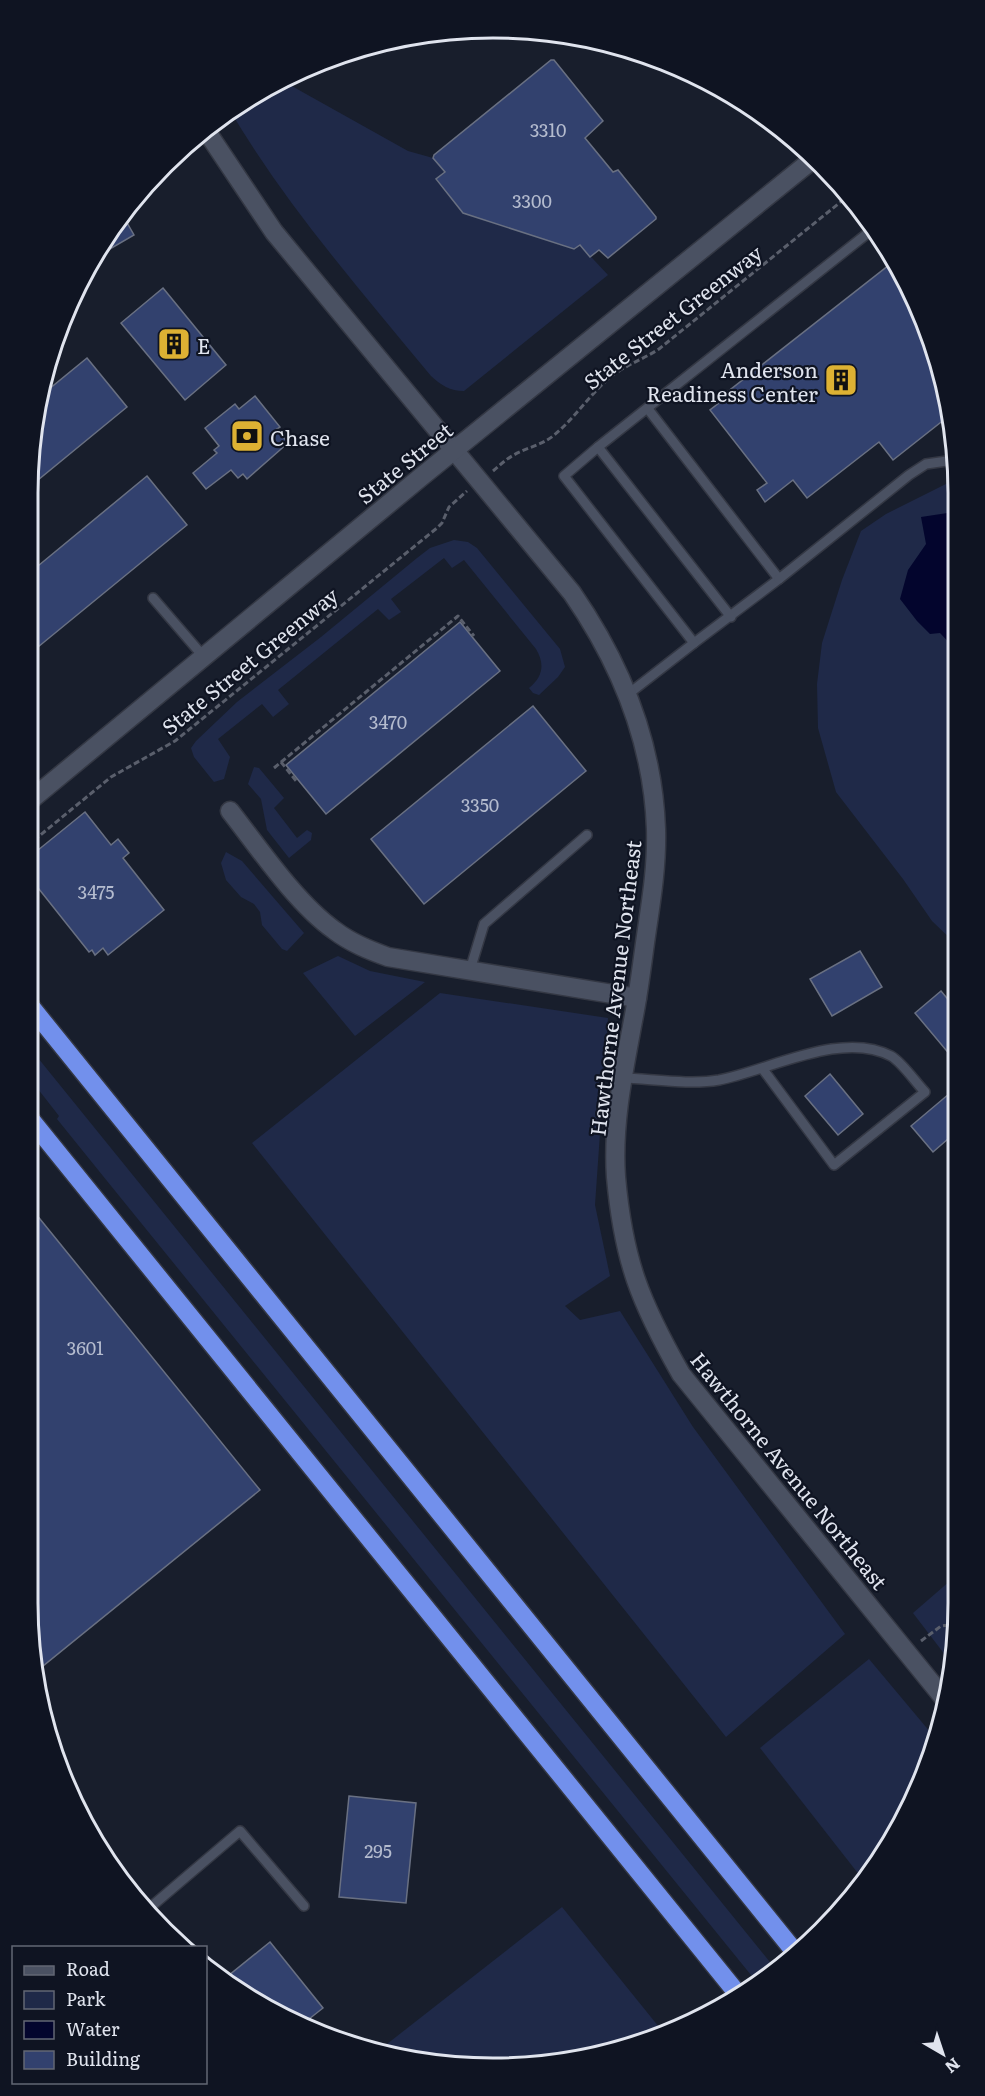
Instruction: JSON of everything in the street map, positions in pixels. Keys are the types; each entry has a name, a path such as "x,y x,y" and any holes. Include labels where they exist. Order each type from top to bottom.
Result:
{"highway":[{"path":"38,1016 791,1947"},
{"path":"38,1129 734,1989"}],"main road":[{"name":"Hawthorne Avenue Northeast","path":"210,136 274,232 572,593 595,626 611,656 633,708 650,772 656,830 654,883 623,1078 616,1142 616,1176 636,1279 667,1350 681,1374 939,1692"},
{"name":"State Street","path":"38,794 203,656 807,164"},
{"path":"230,811 302,901 332,929 356,945 388,957 637,998"}],"lane":[{"path":"694,644 564,476 867,234"},
{"path":"648,409 779,579"},
{"path":"598,447 731,617"},
{"path":"627,695 731,617 909,475 926,464 947,461"},
{"path":"153,598 203,656"},
{"path":"470,970 484,924 587,835"},
{"path":"623,1078 717,1080 826,1050 868,1047 893,1057 925,1092 834,1165 762,1068"},
{"path":"152,1906 240,1831 304,1906"}],"path":[{"name":"State Street Greenway","path":"512,456 543,443 554,435 579,412 588,398 608,379 624,366 659,349 842,201"},
{"name":"State Street Greenway","path":"38,837 111,777 175,741 203,719 437,528 442,523 449,507"},
{"path":"274,768 458,616 474,636"},
{"path":"281,762 297,782"},
{"path":"907,1652 942,1626 947,1625"}],"green space":[{"path":"290,85 408,151 433,158 445,172 436,180 463,213 574,249 580,245 608,275 464,391 450,389 431,376 351,279 299,213 235,118"},
{"path":"948,483 948,936 932,921 903,879 836,792 818,728 817,684 822,643 842,580 861,531 886,514"},
{"path":"454,540 468,542 477,548 560,649 565,667 558,677 539,695 533,693 529,688 540,675 541,670 541,660 536,649 464,560 452,568 444,558 391,599 401,612 389,620 378,609 278,690 289,704 273,717 262,704 218,739 230,757 224,779 214,782 194,757 191,748 196,741 237,702 417,558 430,548"},
{"path":"254,767 259,768 284,798 274,808 297,838 307,830 312,833 311,840 289,858 267,830 261,799 248,784"},
{"path":"226,852 242,861 304,933 287,951 282,949 262,925 260,912 254,904 241,897 226,880 221,863"},
{"path":"338,956 370,971 425,982 355,1036 303,973"},
{"path":"440,993 608,1018 595,1205 610,1276 565,1306 580,1320 620,1311 693,1427 845,1634 726,1737 252,1143"},
{"path":"38,1058 771,1963 752,1977 57,1119 59,1116 38,1089"},
{"path":"948,1583 945,1655 913,1613"},
{"path":"869,1659 929,1731 901,1805 887,1831 858,1873 760,1748"},
{"path":"562,1907 659,2027 581,2050 522,2058 463,2058 433,2055 385,2045"}],"water":[{"path":"948,513 948,642 940,633 930,634 900,599 908,570 926,544 921,517"}],"building":[{"path":"551,60 554,60 603,121 585,138 613,172 618,170 656,217 608,258 599,250 590,257 580,245 574,249 463,213 436,179 445,172 433,158 434,155"},
{"path":"127,223 134,235 107,251"},
{"name":"Anderson Readiness Center","path":"888,266 913,318 923,346 942,421 893,460 879,442 807,498 793,480 765,502 757,490 767,483 710,410 728,396 726,393"},
{"name":"E","path":"163,288 226,365 185,400 121,323"},
{"path":"87,358 127,407 38,480 41,433 50,389"},
{"name":"Chase","path":"255,396 280,427 277,429 288,443 247,479 243,474 238,478 231,470 206,489 193,473 217,453 214,450 219,446 205,428 235,404 239,409"},
{"path":"147,476 187,525 38,647 38,566"},
{"path":"460,622 500,671 326,814 286,765"},
{"path":"533,706 586,771 424,904 371,839"},
{"path":"85,812 111,845 118,839 129,853 123,858 164,910 108,955 103,948 95,955 92,950 89,952 38,888 38,850"},
{"path":"860,951 882,987 832,1016 810,979"},
{"path":"941,991 948,999 948,1052 915,1013"},
{"path":"830,1074 863,1114 838,1135 805,1096"},
{"path":"948,1095 948,1139 933,1152 911,1126"},
{"path":"38,1217 260,1490 42,1667 38,1633"},
{"path":"349,1796 416,1803 406,1903 339,1897"},
{"path":"270,1942 323,2008 308,2020 265,1998 230,1974"}],"place":[{"name":"E","path":"174,344"},
{"name":"Anderson Readiness Center","path":"841,380"},
{"name":"Chase","path":"247,436"}]}
